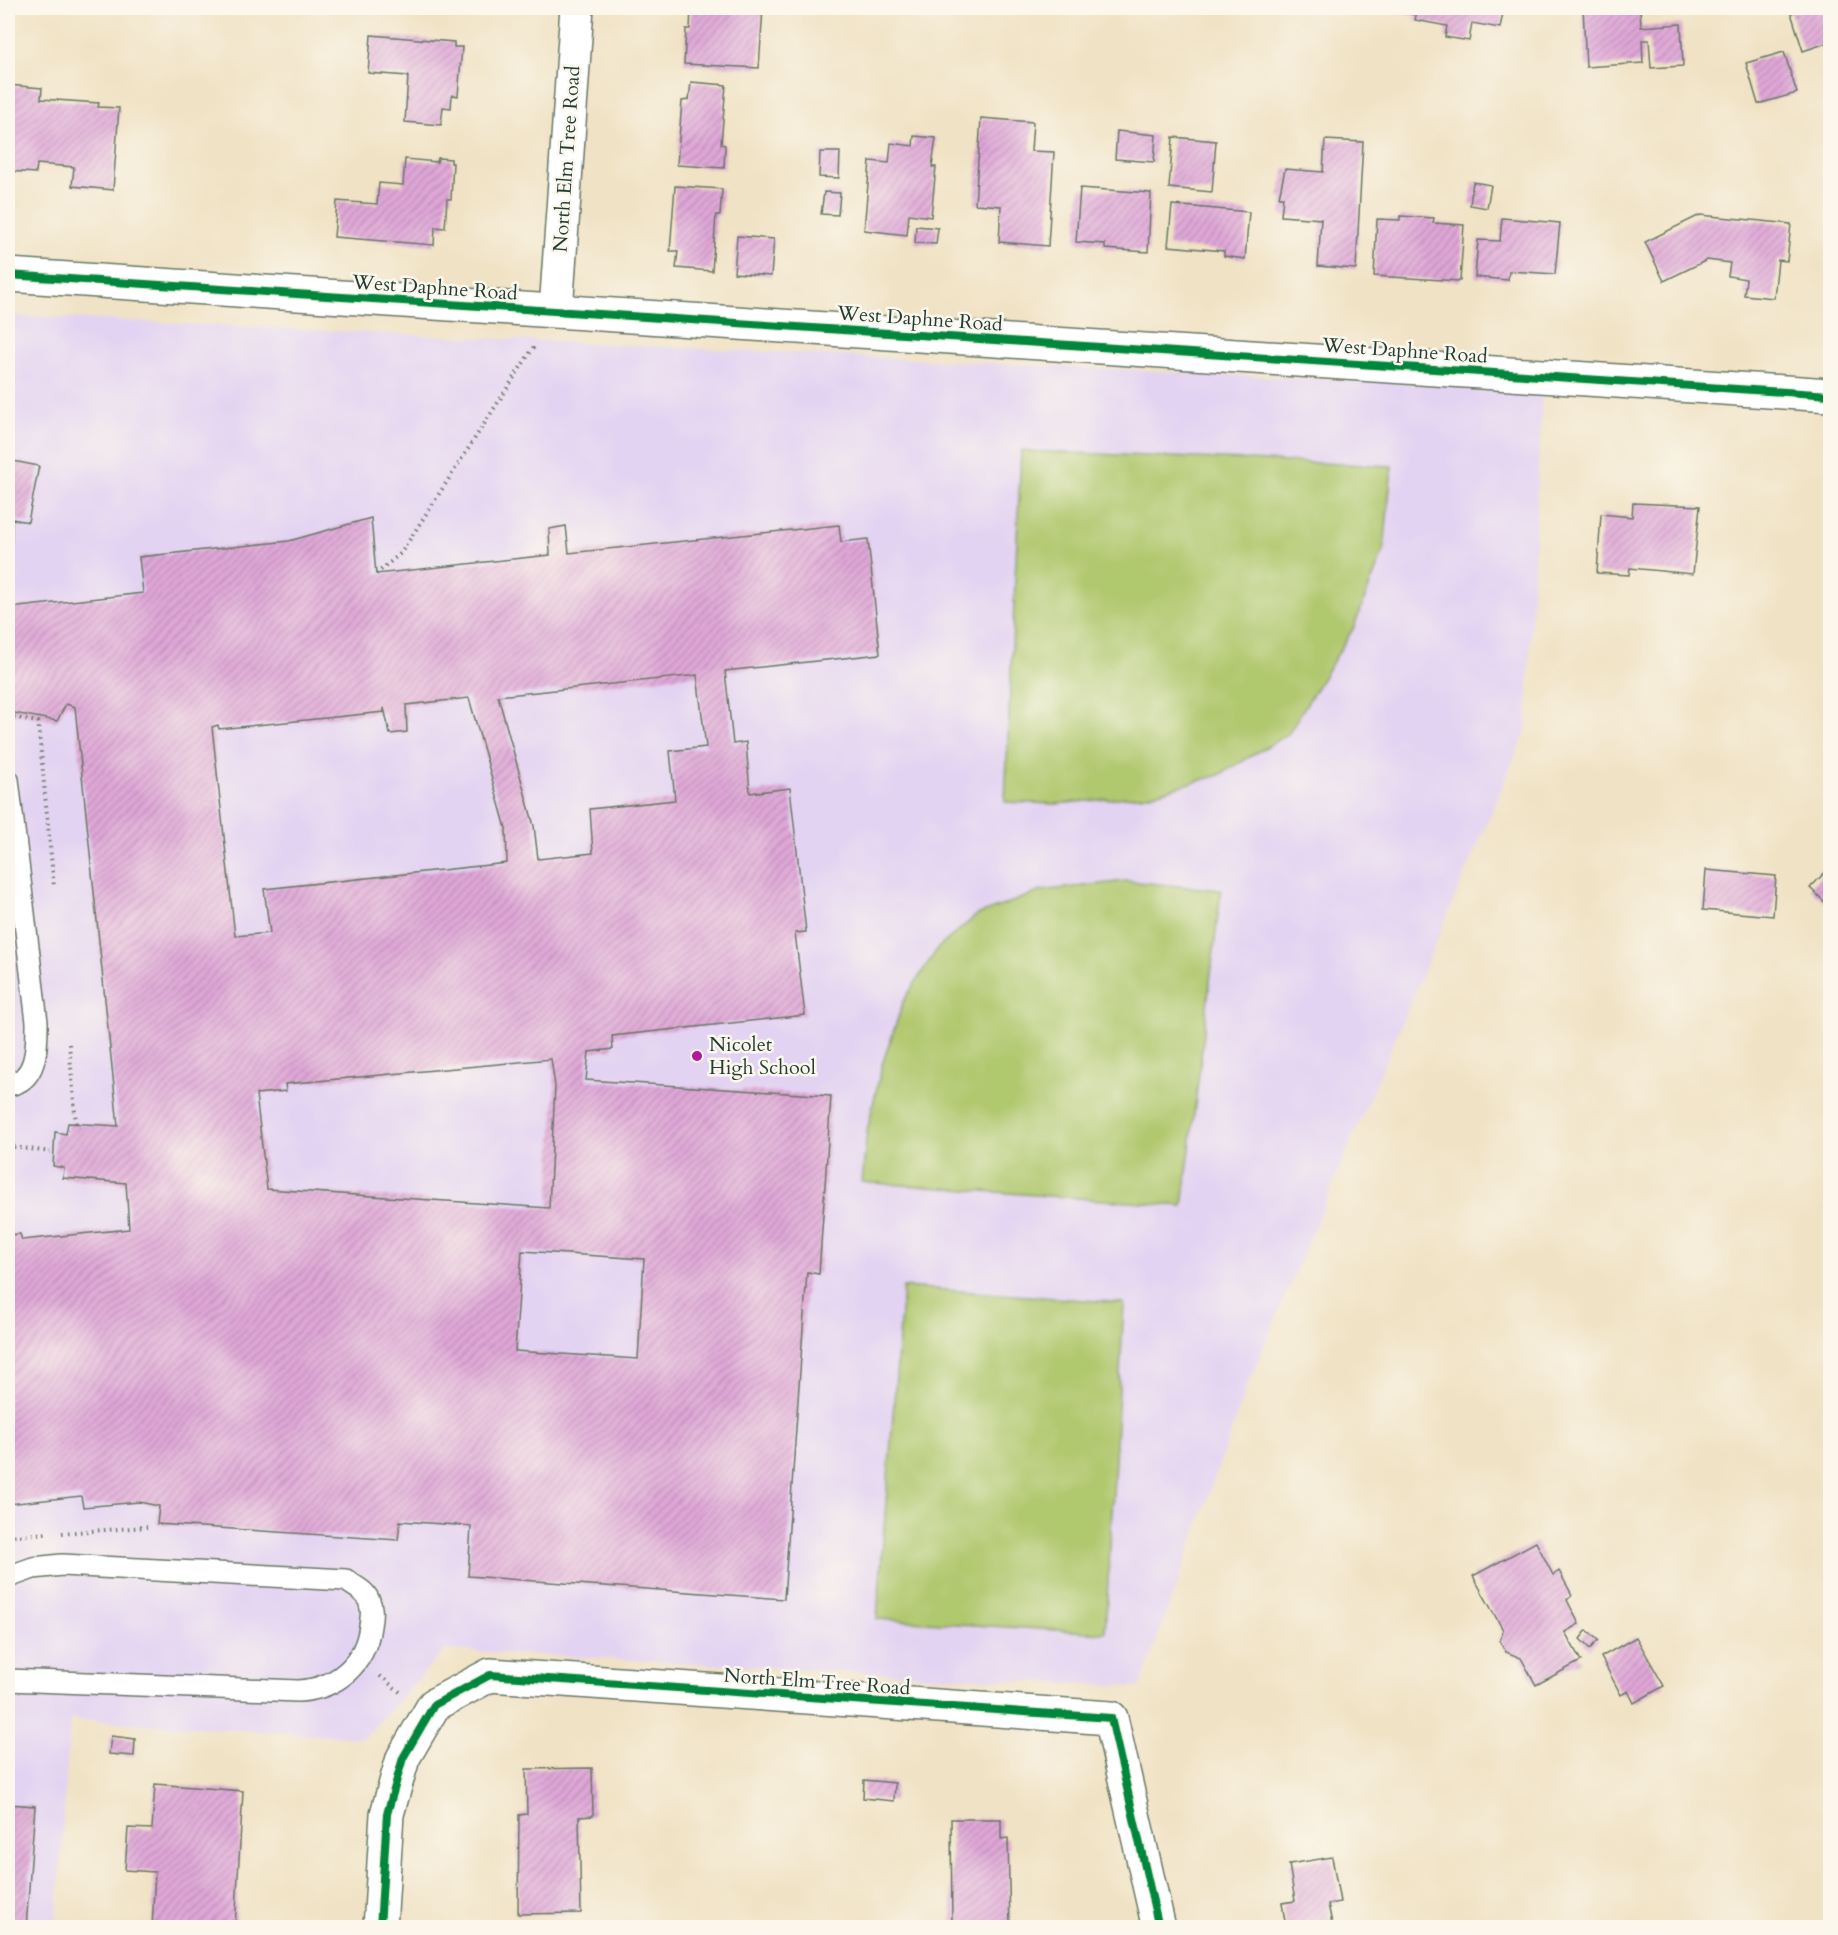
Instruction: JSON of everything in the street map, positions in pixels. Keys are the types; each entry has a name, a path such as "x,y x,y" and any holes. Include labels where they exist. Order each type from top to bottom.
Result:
{"street":[{"name":"North Elm Tree Road","path":"556,311 577,8"},
{"name":"West Daphne Road","path":"8,275 1830,395"},
{"name":"North Elm Tree Road","path":"380,1928 387,1814 403,1758 434,1705 490,1675 1111,1718 1159,1928"}],"lane":[{"path":"8,780 37,1022 37,1048 30,1071 16,1084 8,1084"},
{"path":"8,1577 33,1568 62,1565 346,1580 365,1594 372,1610 367,1646 345,1675 318,1690 8,1680"}],"path":[{"path":"376,574 401,553 556,311"},
{"path":"8,1146 50,1152"},
{"path":"8,1536 147,1527"},
{"path":"358,1658 429,1714"}],"shaded area":[{"name":"Nicolet High School","path":"8,315 1542,390 1526,731 1249,1381 1140,1687 445,1650 364,1738 70,1719 56,1927 8,1928"}],"green space":[{"path":"1021,451 1392,466 1384,549 1353,629 1288,734 1219,775 1148,795 1057,804 1005,802"},
{"path":"1126,881 1221,890 1183,1206 862,1182 867,1131 882,1065 904,1000 938,948 977,915 1041,891"},
{"path":"903,1287 1124,1303 1105,1633 877,1619"}],"building":[{"path":"691,8 763,8 759,68 684,64 686,29 690,29"},
{"path":"1379,8 1504,8 1500,28 1472,23 1469,41 1445,37 1447,26 1415,20 1416,15"},
{"path":"1583,8 1640,8 1641,27 1681,24 1683,66 1651,68 1649,40 1642,40 1643,63 1586,67"},
{"path":"1809,8 1830,8 1830,42 1803,51 1791,13"},
{"path":"371,35 454,42 454,47 462,47 458,96 452,95 451,108 443,107 441,125 405,122 408,76 368,73"},
{"path":"1784,52 1797,93 1758,104 1746,63"},
{"path":"691,82 726,85 721,144 725,145 724,168 677,165 682,101 689,100"},
{"path":"8,85 42,88 41,99 99,103 98,107 119,108 113,190 72,186 74,167 37,164 36,173 8,171"},
{"path":"981,118 1033,122 1031,151 1054,152 1048,246 999,242 1001,206 975,204"},
{"path":"1117,131 1156,135 1154,162 1115,159"},
{"path":"914,136 936,138 932,167 936,167 931,217 909,214 907,235 864,230 870,161 889,163 891,143 913,146"},
{"path":"1173,137 1216,141 1212,192 1169,188"},
{"path":"1325,140 1363,142 1356,269 1318,266 1321,219 1281,216 1283,197 1279,197 1285,169 1323,172"},
{"path":"820,152 840,152 839,178 819,177"},
{"path":"438,158 451,159 453,163 451,199 447,199 445,228 435,227 434,245 334,237 337,201 377,204 379,183 403,185 405,159 437,162"},
{"path":"1473,182 1491,185 1487,208 1470,205"},
{"path":"675,186 722,189 720,215 716,215 712,271 676,268 678,251 670,251"},
{"path":"1080,188 1151,193 1148,252 1105,249 1105,244 1076,242"},
{"path":"824,192 840,193 838,215 821,214"},
{"path":"1172,205 1249,212 1245,259 1224,256 1224,251 1168,246"},
{"path":"1700,215 1791,224 1787,261 1778,260 1774,298 1744,295 1746,279 1728,276 1730,263 1707,260 1664,281 1645,242"},
{"path":"1400,216 1434,218 1433,223 1464,225 1460,281 1374,276 1377,219 1400,220"},
{"path":"1502,218 1560,223 1555,274 1509,271 1508,280 1475,277 1478,240 1500,241"},
{"path":"916,226 938,228 936,244 915,243"},
{"path":"737,236 774,239 771,276 734,273"},
{"path":"8,460 39,466 28,522 12,519 10,608 143,593 139,557 289,541 371,518 376,574 550,555 549,529 566,526 569,553 839,525 841,542 868,539 880,654 725,671 733,744 746,742 750,793 790,788 806,932 795,933 805,1015 612,1036 613,1049 589,1052 586,1080 831,1096 819,1274 807,1272 784,1599 468,1576 471,1526 400,1521 398,1540 157,1524 159,1506 139,1502 83,1507 81,1496 8,1504 8,1235 20,1234 22,1240 129,1229 126,1183 63,1178 64,1168 53,1166 55,1132 66,1134 68,1123 118,1126 75,707 66,704 57,721 8,712","holes":["697,675 706,747 670,751 675,800 590,809 593,853 538,859 534,826 498,696","469,698 506,828 507,863 264,889 270,933 235,936 212,727 218,725 219,729 384,712 384,708 390,734 407,732 406,705","551,1059 555,1086 549,1208 267,1189 256,1094 286,1091 285,1084","522,1251 644,1259 638,1359 515,1351"]},
{"path":"1633,503 1700,506 1693,574 1630,568 1629,575 1597,573 1601,514 1632,517"},
{"path":"1830,867 1830,907 1810,888"},
{"path":"1706,870 1776,876 1773,916 1703,910"},
{"path":"1536,1542 1553,1575 1559,1571 1572,1595 1567,1600 1579,1624 1565,1632 1581,1661 1536,1685 1521,1658 1506,1652 1500,1641 1503,1630 1473,1576"},
{"path":"1587,1630 1598,1640 1590,1649 1580,1639"},
{"path":"1636,1637 1664,1686 1634,1703 1628,1691 1621,1695 1601,1657"},
{"path":"111,1736 135,1739 134,1756 109,1754"},
{"path":"592,1768 593,1816 579,1817 581,1913 518,1914 519,1815 527,1814 526,1769"},
{"path":"864,1780 895,1783 894,1801 863,1798"},
{"path":"155,1784 243,1791 235,1928 152,1928 155,1872 125,1870 128,1828 152,1829"},
{"path":"8,1804 35,1806 26,1928 8,1928"},
{"path":"951,1819 1001,1819 1001,1839 1008,1838 1010,1928 952,1928"},
{"path":"1332,1857 1340,1902 1328,1904 1333,1928 1286,1928 1282,1903 1295,1901 1289,1864"}],"cycle path":[{"path":"8,275 1830,395"},
{"path":"380,1928 387,1814 403,1758 434,1705 490,1675 1111,1718 1159,1928"}],"place":[{"name":"Nicolet High School","path":"697,1056"}]}
